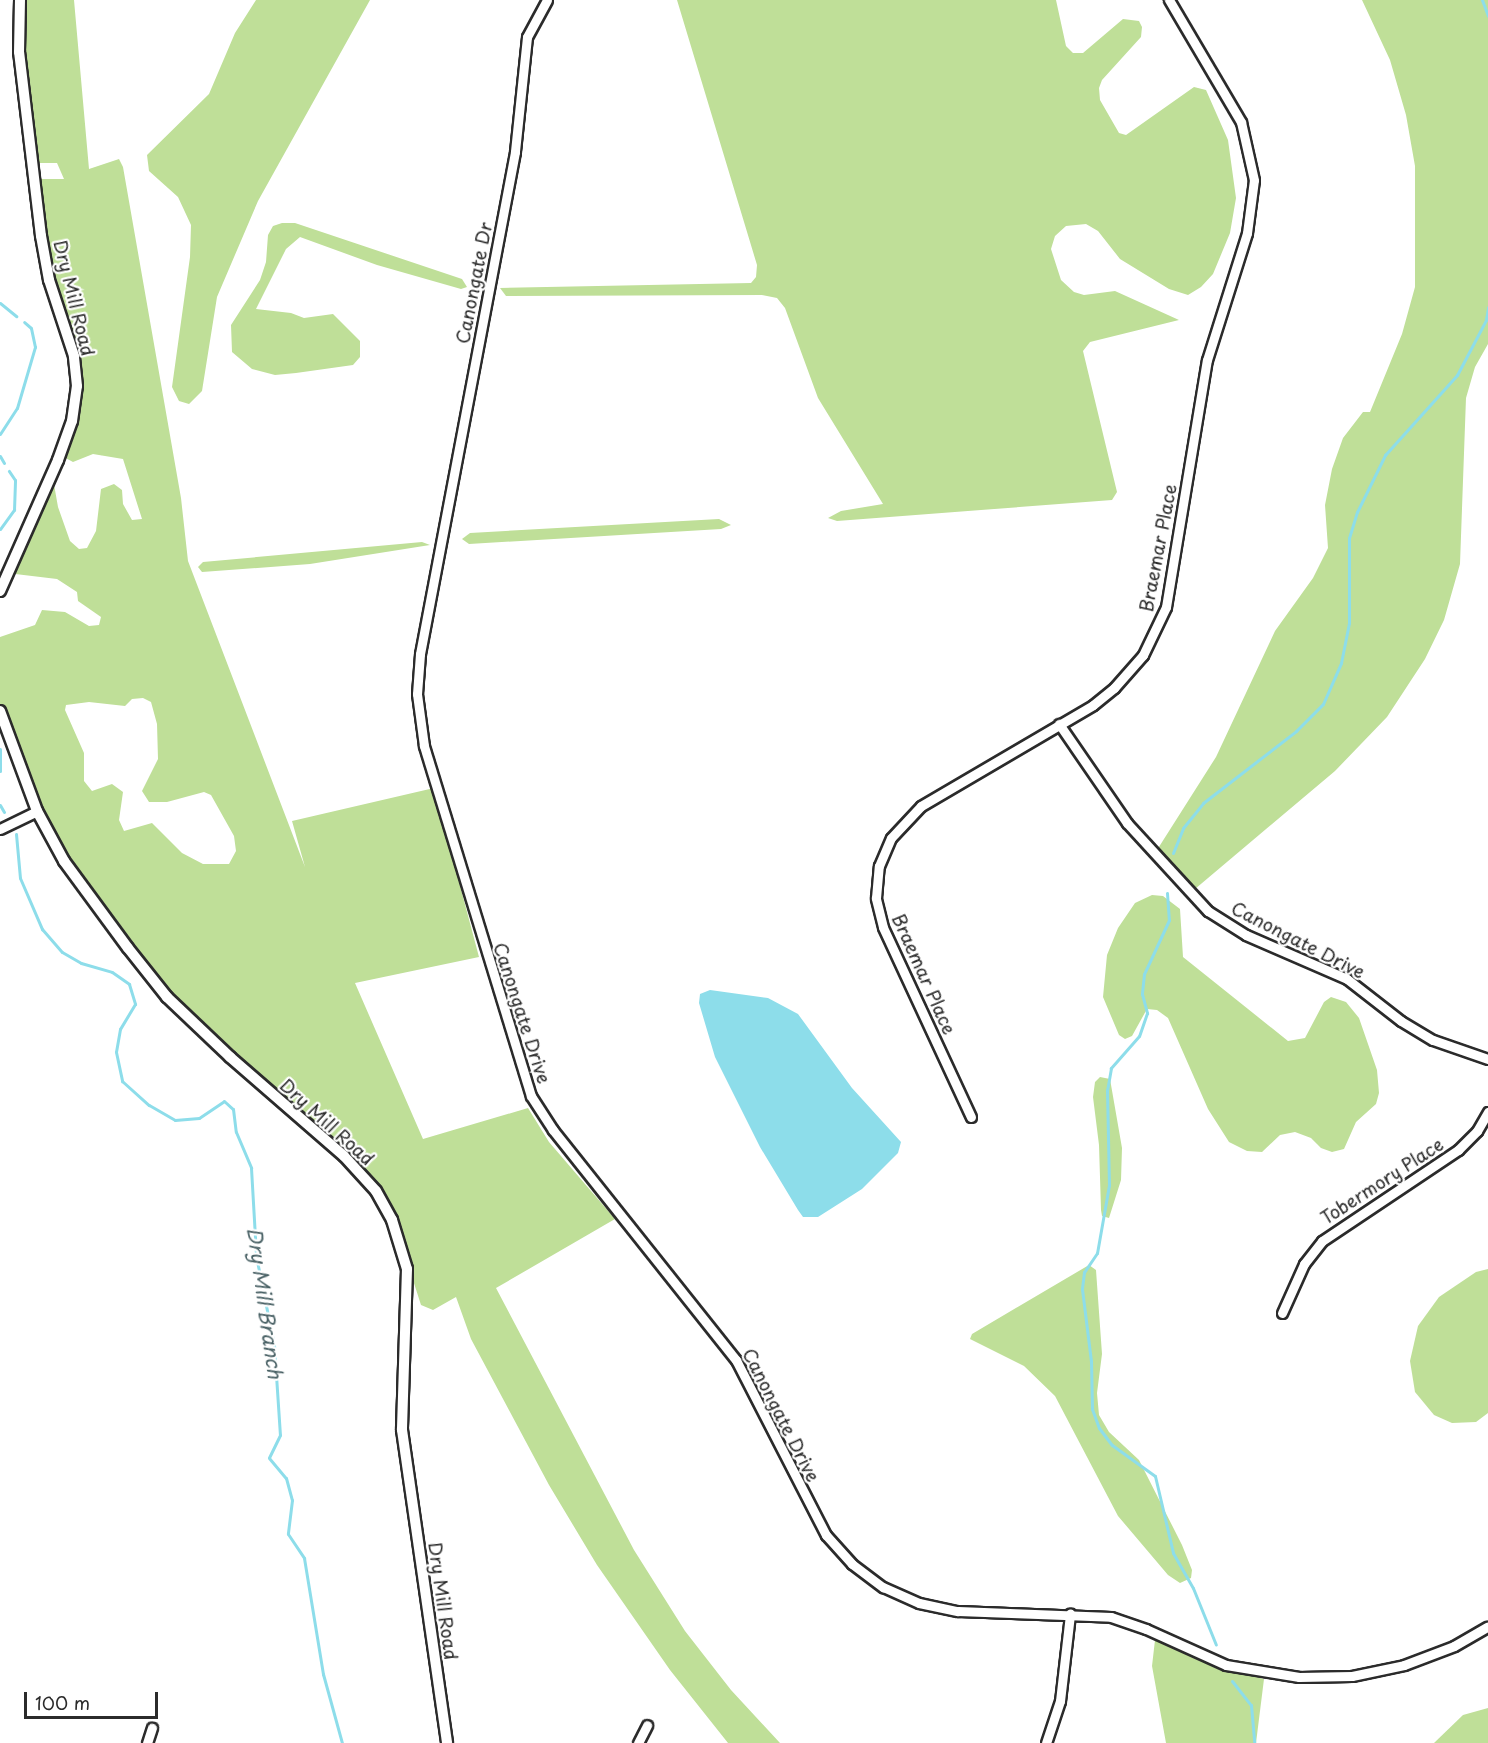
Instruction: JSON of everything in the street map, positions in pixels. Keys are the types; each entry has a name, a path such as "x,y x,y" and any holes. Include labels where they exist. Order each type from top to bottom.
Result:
{"street":[{"name":"Dry Mill Road","path":"0,591 58,460 72,421 77,386 74,356 49,280 41,236 19,52 20,0"},
{"name":"Canongate Dr","path":"435,575 513,164 527,37 547,0"},
{"name":"Braemar Place","path":"970,1117 883,927 876,898 879,866 891,838 921,806 1093,705 1124,679 1143,655 1162,619 1172,582 1207,360 1252,206 1253,168 1241,122 1169,0"},
{"name":"Canongate Drive","path":"435,575 417,674 421,734 520,1068 540,1111 736,1360 818,1523 852,1564 891,1591 932,1606 970,1612 1070,1614 1130,1622 1226,1665 1299,1677 1352,1676 1404,1665 1454,1646 1488,1626"},
{"name":"Dry Mill Road","path":"0,711 37,811 64,861 168,997 344,1156 376,1191 392,1220 407,1269 402,1430 447,1743"},
{"name":"Canongate Drive","path":"1059,724 1127,823 1208,911 1246,935 1347,979 1432,1040 1488,1059"},
{"path":"0,829 37,811"},
{"name":"Tobermory Place","path":"1282,1313 1304,1264 1322,1240 1458,1150 1477,1131 1488,1112"},
{"path":"1046,1743 1059,1708 1070,1614"},
{"path":"638,1743 647,1725"},
{"path":"147,1743 152,1728"}],"green space":[{"path":"24,0 74,0 89,169 119,159 123,167 181,498 188,561 305,867 292,821 434,788 479,957 355,983 423,1139 528,1108 549,1142 615,1219 496,1288 634,1550 685,1631 731,1690 780,1743 728,1743 670,1670 597,1565 549,1485 471,1339 456,1297 433,1310 421,1305 404,1252 376,1191 168,997 64,861 0,711 0,637 35,625 42,610 65,612 89,626 99,625 101,617 78,601 77,592 57,579 7,573 52,473 58,507 70,541 79,549 87,548 96,531 101,489 114,484 122,490 123,504 132,520 142,519 123,459 93,454 73,462 60,455 72,421 74,356 49,280 36,179 64,179 57,163 39,163 23,51","holes":["143,698 151,702 157,724 158,759 142,791 149,802 167,802 204,792 211,795 234,836 236,851 229,864 203,864 182,853 152,823 124,831 119,820 123,792 112,784 92,791 84,781 84,753 65,710 66,705 89,702 125,706 132,699"]},
{"path":"256,0 370,0 258,201 217,297 202,391 189,404 179,401 172,387 190,257 191,225 178,197 149,171 147,155 209,94 235,33"},
{"path":"677,0 1056,0 1066,46 1073,53 1083,53 1123,19 1139,21 1142,27 1141,37 1102,80 1099,88 1100,100 1119,133 1126,135 1194,87 1206,90 1228,140 1236,198 1230,233 1213,274 1201,287 1188,295 1169,289 1120,259 1098,231 1086,224 1066,226 1055,236 1051,249 1061,280 1074,292 1084,295 1115,291 1179,320 1090,342 1083,351 1117,492 1112,500 837,521 828,518 841,511 883,504 818,398 785,308 777,298 762,295 506,296 500,288 751,283 756,277 757,265"},
{"path":"1362,0 1488,0 1488,344 1475,367 1466,398 1460,564 1444,620 1425,659 1387,717 1335,771 1195,889 1157,850 1216,757 1275,631 1313,578 1328,548 1325,505 1332,469 1343,438 1363,412 1370,412 1402,334 1415,287 1415,166 1406,115 1390,60"},
{"path":"295,223 462,279 467,287 461,289 377,265 300,237 286,249 256,309 291,313 304,318 333,314 360,341 360,357 353,365 296,373 275,375 252,369 232,352 231,325 260,280 266,262 268,235 273,226"},
{"path":"719,519 731,525 721,529 469,544 462,539 470,533"},
{"path":"422,542 430,545 310,564 202,572 198,567 203,562"},
{"path":"1152,895 1163,896 1180,909 1183,957 1288,1041 1305,1038 1324,1002 1331,997 1346,1002 1359,1018 1377,1070 1379,1093 1376,1104 1356,1122 1344,1149 1332,1152 1321,1148 1311,1138 1295,1132 1280,1135 1262,1152 1247,1151 1229,1142 1208,1109 1168,1018 1157,1010 1147,1009 1132,1036 1125,1039 1119,1035 1103,997 1107,955 1118,928 1135,903"},
{"path":"1100,1077 1110,1079 1122,1148 1121,1180 1109,1218 1102,1216 1101,1210 1099,1145 1093,1097 1095,1082"},
{"path":"1089,1265 1096,1270 1102,1354 1097,1393 1099,1415 1109,1432 1139,1460 1182,1545 1192,1570 1191,1578 1180,1583 1168,1575 1118,1516 1055,1396 1024,1366 970,1339 972,1334"},
{"path":"1488,1269 1488,1413 1476,1422 1452,1423 1434,1415 1415,1392 1410,1361 1418,1326 1439,1297 1476,1272"},
{"path":"1155,1640 1222,1668 1264,1679 1256,1743 1166,1743 1152,1666"},
{"path":"1488,1708 1488,1743 1434,1743 1463,1715"}],"water":[{"path":"710,990 768,998 798,1014 852,1088 901,1142 898,1153 862,1189 818,1217 803,1217 798,1210 760,1147 715,1057 699,1003 700,994"}],"waterway":[{"path":"1482,0 1488,16"},
{"name":"Dry Mill Branch","path":"0,303 16,316"},
{"path":"1173,853 1183,828 1203,803 1296,731 1323,704 1341,663 1349,623 1349,538 1357,512 1385,455 1457,375 1486,320 1488,307"},
{"name":"Dry Mill Branch","path":"0,434 17,408 35,347 31,328 24,322"},
{"name":"Dry Mill Branch","path":"0,456 4,463"},
{"name":"Dry Mill Branch","path":"0,529 14,510 15,480 9,471"},
{"name":"Dry Mill Branch","path":"0,749 0,771"},
{"name":"Dry Mill Branch","path":"0,805 4,812"},
{"name":"Dry Mill Branch","path":"16,834 20,878 42,929 62,952 81,963 112,972 129,984 135,1004 120,1029 116,1052 122,1081 149,1105 175,1120 199,1118 224,1101 233,1109 236,1132 251,1168 256,1256 274,1345 280,1435 269,1458 286,1478 292,1500 288,1534 304,1558 323,1674 342,1743"},
{"path":"1167,893 1169,920 1144,974 1142,994 1147,1013 1139,1036 1111,1068 1107,1090 1109,1185 1097,1253 1084,1272 1082,1289 1091,1361 1092,1409 1099,1428 1112,1445 1155,1476 1173,1553 1193,1588 1216,1645"},
{"path":"1232,1681 1251,1705 1254,1743"}]}
